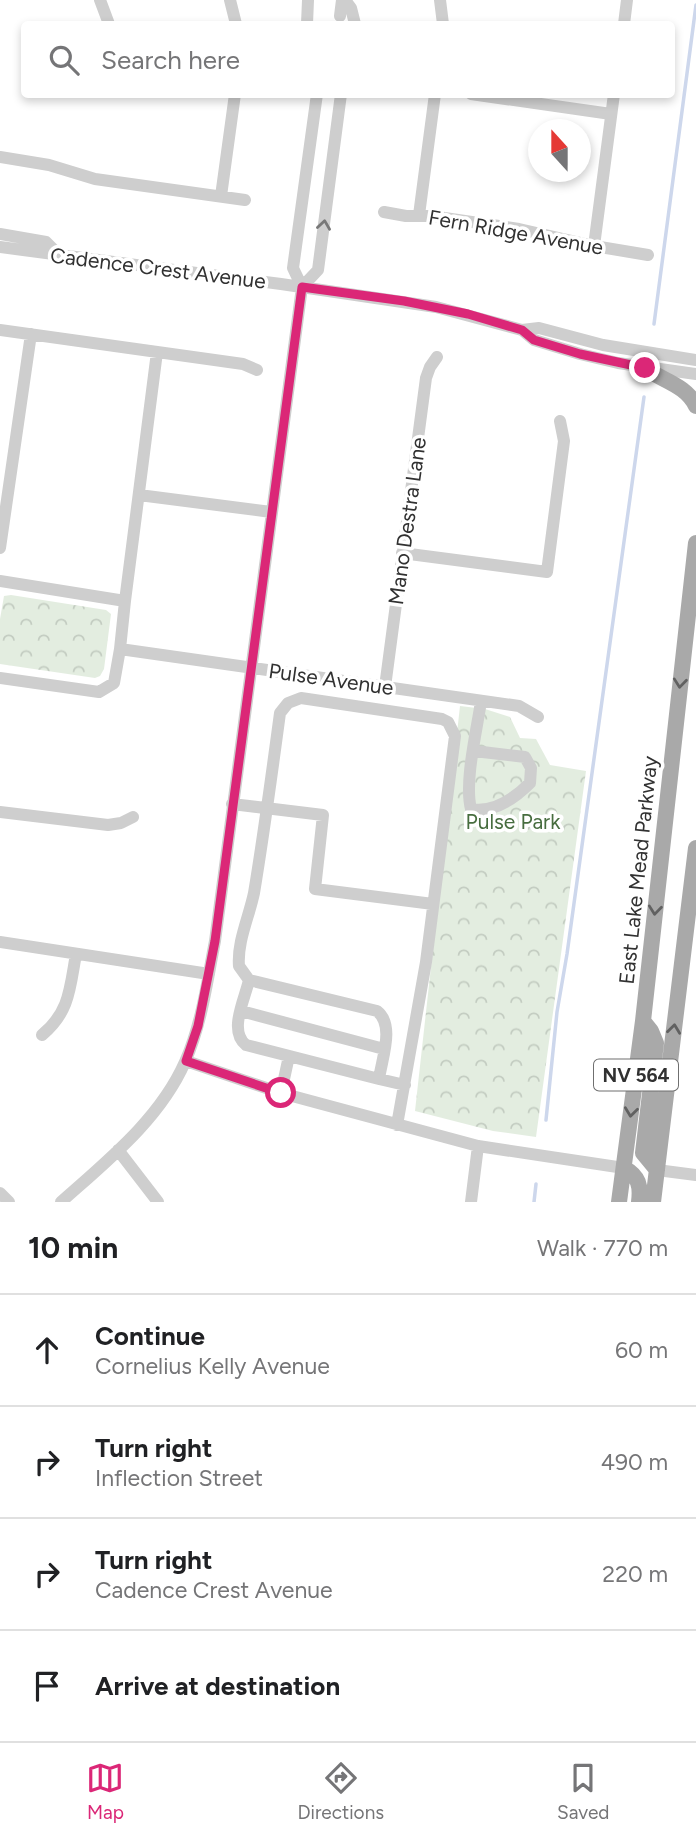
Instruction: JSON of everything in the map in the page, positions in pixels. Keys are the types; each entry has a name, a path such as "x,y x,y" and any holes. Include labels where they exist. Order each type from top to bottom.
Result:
{"main road":[{"path":"645,368 662,380 685,390 696,406"},
{"name":"East Lake Mead Parkway","path":"619,1202 643,1021 696,543"},
{"name":"NV 564","path":"653,1202 696,848"},
{"path":"643,1021 656,1043 643,1153 657,1170"},
{"path":"624,1168 635,1174 639,1181 639,1202"}],"street":[{"path":"100,0 108,21"},
{"path":"230,0 235,21"},
{"path":"340,16 343,0"},
{"path":"343,0 351,8 354,21"},
{"path":"440,0 443,21"},
{"path":"624,21 628,0"},
{"path":"307,21 310,1"},
{"path":"221,196 234,98"},
{"path":"61,1202 118,1150 160,1105 186,1061 198,1026 209,974 302,287 293,268 316,98"},
{"path":"302,287 318,270 340,98"},
{"path":"419,215 434,98"},
{"path":"499,98 611,114"},
{"path":"594,246 613,98"},
{"path":"0,156 49,165 95,180 245,200"},
{"name":"Fern Ridge Avenue","path":"384,212 519,229 648,255"},
{"path":"0,234 46,243 60,256"},
{"name":"Cadence Crest Avenue","path":"0,247 436,307 522,330 539,328 603,345 696,360"},
{"path":"0,330 243,364 257,370"},
{"name":"Cadence Crest Avenue","path":"522,330 534,340 580,354 645,368 696,374"},
{"path":"0,548 31,334"},
{"path":"0,678 99,692 107,690 114,683 157,352"},
{"name":"Mano Destra Lane","path":"384,687 426,378 438,357"},
{"path":"402,553 547,572 564,441 559,421"},
{"path":"139,495 271,512"},
{"path":"0,581 125,601"},
{"name":"Pulse Avenue","path":"120,649 519,706 538,718"},
{"path":"333,703 337,680"},
{"path":"379,1079 386,1022 377,1011 249,980 241,971 239,961 244,929 252,904 280,713 292,701 301,698 442,719 452,728 455,736 433,904 397,1125"},
{"path":"474,751 525,757 531,768 530,783 517,795 486,811 471,809 468,797 474,751 481,701"},
{"path":"232,804 323,815 315,890 433,904"},
{"path":"0,812 108,825 133,817"},
{"path":"0,942 209,974"},
{"path":"42,1035 55,1024 68,999 76,954"},
{"path":"249,980 237,1027 240,1041 246,1045 405,1085"},
{"path":"242,1011 384,1049"},
{"path":"281,1093 289,1056"},
{"path":"186,1061 281,1093 478,1146 624,1168"},
{"path":"471,1202 478,1146"},
{"path":"118,1150 158,1202"},
{"path":"657,1170 696,1175"},
{"path":"0,1193 9,1202"}],"green space":[{"path":"4,596 106,610 111,614 104,669 100,676 95,678 0,664 0,619"},
{"name":"Pulse Park","path":"460,706 485,709 510,717 520,738 536,739 550,765 586,771 536,1137 493,1131 415,1111"}],"waterway":[{"path":"654,324 696,5"},
{"path":"546,1120 557,1012 644,397"},
{"path":"534,1202 536,1184"}],"route":[{"path":"281,1093 186,1061 198,1026 215,941 302,287 404,301 468,314 522,330 534,340 580,354 645,368"}]}
